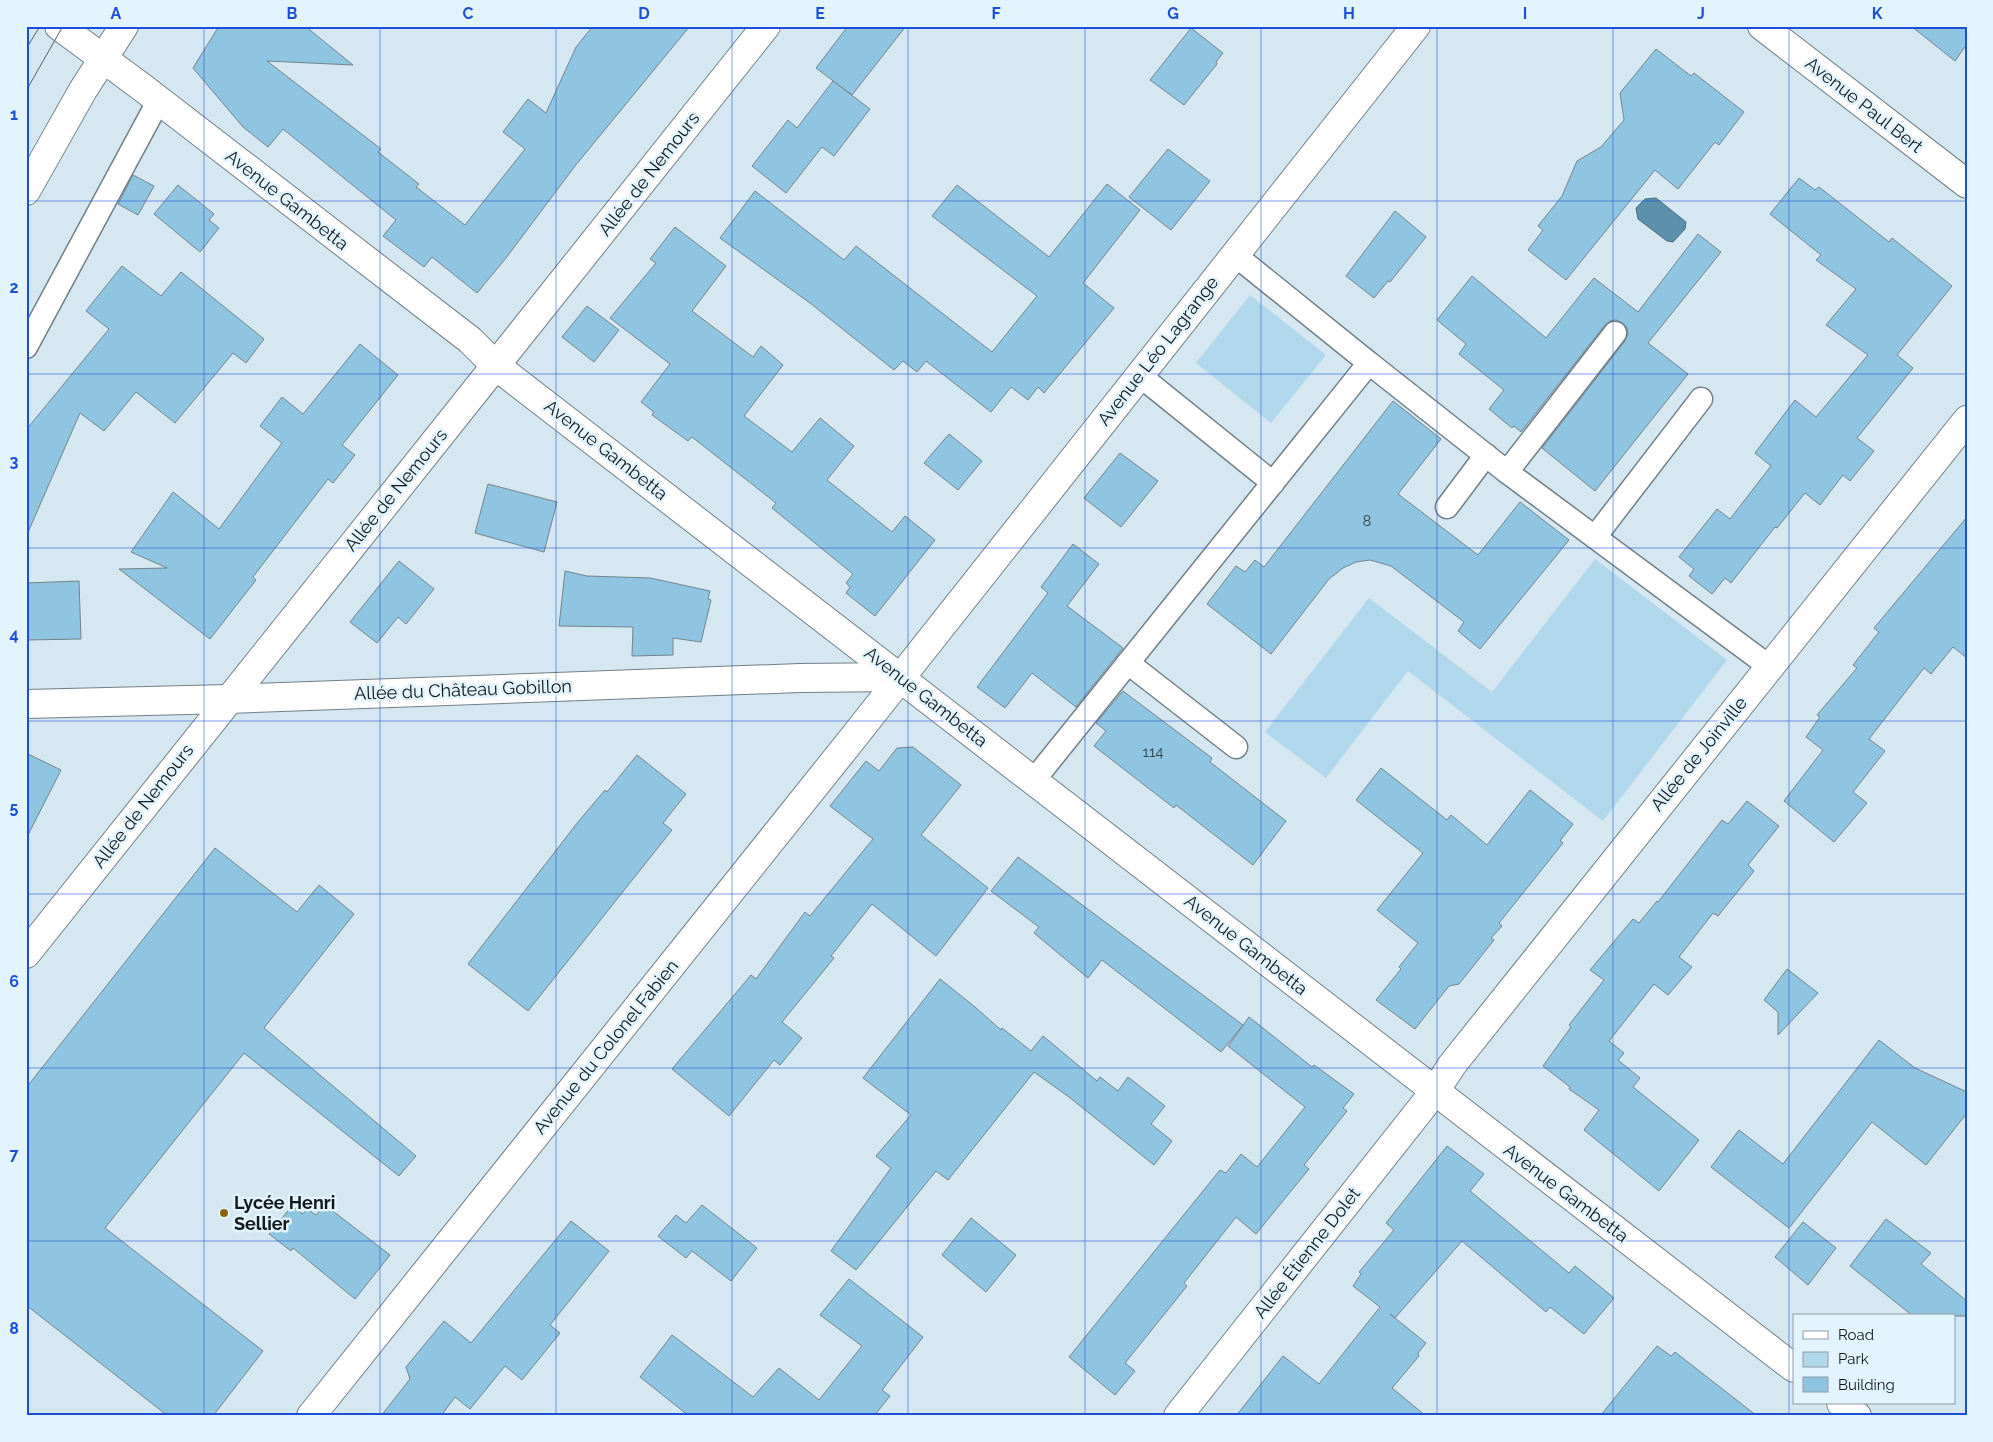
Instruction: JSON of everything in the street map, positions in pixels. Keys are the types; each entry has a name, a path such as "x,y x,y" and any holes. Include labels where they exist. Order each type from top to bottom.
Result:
{"street":[{"name":"Avenue Gambetta","path":"59,26 159,100 470,340 496,366 1793,1367"},
{"path":"26,191 103,58 124,26"},
{"name":"Allée de Nemours","path":"26,954 766,26"},
{"name":"Avenue Léo Lagrange","path":"901,677 1416,26"},
{"name":"Avenue Paul Bert","path":"1762,26 1967,184"},
{"name":"Allée de Joinville","path":"1436,1091 1452,1065 1967,420"},
{"name":"Allée du Château Gobillon","path":"26,704 228,699 800,678 901,677"},
{"name":"Avenue du Colonel Fabien","path":"311,1416 901,677"},
{"name":"Allée Étienne Dolet","path":"1178,1416 1436,1091"},
{"path":"1842,1404 1857,1416"}],"lane":[{"path":"26,347 159,100"},
{"path":"1235,255 1507,472 1770,667"},
{"path":"1507,472 1615,333"},
{"path":"1034,780 1369,363"},
{"path":"1139,375 1273,483"},
{"path":"1595,537 1701,399"},
{"path":"1447,507 1486,455"},
{"path":"1128,663 1236,747"}],"green space":[{"path":"1250,295 1326,355 1271,423 1196,363"},
{"path":"1595,559 1727,660 1603,821 1408,671 1326,778 1265,732 1369,598 1492,692"}],"shaded area":[{"path":"1656,198 1686,222 1685,229 1673,242 1667,241 1638,219 1636,208 1645,199"}],"building":[{"path":"219,26 305,26 353,65 267,61 381,149 378,152 419,184 416,187 465,225 525,149 503,132 528,99 546,113 576,47 593,26 690,26 575,166 506,258 477,293 432,257 424,267 383,236 396,220 283,129 268,147 243,127 193,68"},
{"path":"848,26 906,26 852,95 816,68"},
{"path":"1911,26 1967,26 1967,44 1955,61"},
{"path":"1191,28 1223,53 1216,62 1217,64 1184,105 1150,80"},
{"path":"1656,49 1691,76 1694,73 1744,112 1719,145 1715,142 1678,189 1655,170 1566,280 1528,250 1543,230 1538,226 1562,196 1577,161 1601,147 1624,120 1620,93"},
{"path":"833,81 870,109 834,156 822,147 786,193 752,166 788,120 797,128"},
{"path":"1168,149 1210,181 1171,230 1129,197"},
{"path":"133,175 154,186 138,215 118,204"},
{"path":"1799,178 1815,190 1819,187 1889,242 1892,238 1952,286 1897,355 1913,368 1857,438 1874,451 1850,481 1843,475 1820,505 1805,493 1777,528 1775,527 1731,583 1725,578 1712,594 1689,576 1694,569 1679,557 1717,509 1730,519 1771,466 1755,453 1795,400 1816,417 1868,355 1826,325 1856,289 1816,260 1821,255 1770,214"},
{"path":"1107,184 1140,210 1083,283 1114,308 1044,393 1038,387 1028,400 1011,387 991,412 926,361 917,372 903,361 894,370 810,303 720,238 755,191 844,260 856,246 992,352 1037,296 932,216 957,185 1049,257"},
{"path":"178,185 214,214 209,220 219,228 200,252 154,214"},
{"path":"1395,211 1426,237 1390,282 1388,281 1374,298 1346,276"},
{"path":"675,227 726,266 692,311 753,357 761,346 783,365 744,416 792,452 820,418 854,446 827,480 892,532 905,516 935,540 875,616 846,593 850,587 846,583 853,574 772,508 776,503 692,437 688,441 652,415 654,412 641,402 670,364 610,318 656,263 650,259"},
{"path":"1698,234 1721,252 1648,343 1688,374 1595,491 1542,448 1625,341 1628,334 1627,328 1623,323 1616,320 1610,321 1605,325 1521,432 1514,426 1512,428 1489,409 1504,390 1459,354 1466,344 1437,320 1472,276 1546,338 1594,278 1638,312"},
{"path":"122,266 161,296 181,272 264,339 246,363 233,353 175,423 136,392 104,431 80,413 26,537 26,430 109,329 86,311"},
{"path":"587,306 619,330 594,362 562,337"},
{"path":"360,344 398,375 342,445 355,455 333,483 328,479 253,577 256,580 210,639 119,569 167,568 131,552 173,492 219,529 282,443 260,426 282,397 303,414"},
{"path":"1393,401 1441,439 1398,494 1478,555 1520,502 1569,540 1480,649 1458,631 1464,622 1391,566 1370,560 1356,562 1343,568 1329,579 1271,654 1207,604 1236,566 1245,572 1255,560 1264,567"},
{"path":"949,434 982,461 958,490 924,463"},
{"path":"1120,453 1158,481 1121,527 1084,498"},
{"path":"488,484 557,502 544,552 475,533"},
{"path":"1967,517 1967,658 1953,647 1931,674 1924,668 1869,739 1885,751 1853,792 1867,803 1834,842 1784,801 1823,750 1806,737 1820,717 1817,715 1857,668 1853,665 1879,632 1874,628"},
{"path":"1073,544 1099,564 1067,606 1123,648 1076,707 1032,673 1005,708 977,687 1048,593 1041,587"},
{"path":"399,561 434,589 406,624 398,617 377,643 350,622"},
{"path":"565,571 587,576 650,578 710,591 708,599 711,600 701,642 673,638 673,655 632,656 633,627 559,626"},
{"path":"79,581 81,639 26,640 26,583"},
{"path":"1123,691 1212,758 1210,762 1286,821 1253,865 1176,805 1174,808 1094,746 1106,731 1096,723"},
{"path":"913,747 961,785 921,835 988,888 936,956 872,904 831,956 834,958 782,1022 802,1038 780,1065 774,1060 729,1116 672,1069 751,975 756,979 805,912 810,916 873,839 830,806 866,761 879,771 897,748"},
{"path":"26,753 61,770 26,839"},
{"path":"637,755 686,794 663,823 672,830 528,1011 468,964 578,822 605,790 607,792"},
{"path":"1381,768 1447,820 1451,815 1487,845 1530,790 1573,824 1560,841 1563,843 1499,923 1502,926 1491,938 1494,940 1459,984 1449,986 1415,1029 1376,1000 1401,969 1399,967 1418,943 1377,910 1423,853 1356,800"},
{"path":"1747,801 1779,826 1748,865 1754,871 1718,916 1713,913 1679,957 1692,967 1668,995 1654,984 1609,1041 1624,1053 1618,1060 1640,1078 1633,1087 1699,1140 1659,1191 1584,1130 1599,1110 1569,1089 1570,1087 1543,1066 1571,1027 1569,1025 1604,980 1590,970 1633,919 1639,923 1658,902 1722,820 1728,824"},
{"path":"215,848 297,912 319,885 354,914 264,1028 416,1156 399,1176 244,1053 105,1228 263,1351 213,1416 168,1416 26,1305 26,1088"},
{"path":"1018,857 1243,1025 1221,1052 1102,960 1088,978 1034,933 1039,927 991,891"},
{"path":"1787,969 1818,993 1778,1035 1778,1012 1764,1000"},
{"path":"940,979 1001,1030 1002,1028 1031,1051 1043,1036 1097,1081 1100,1077 1118,1091 1128,1077 1165,1106 1151,1124 1172,1141 1154,1165 1069,1097 1034,1072 948,1180 936,1171 856,1270 831,1251 891,1168 876,1156 911,1115 863,1078"},
{"path":"1249,1017 1312,1067 1314,1065 1354,1094 1343,1108 1347,1111 1304,1165 1309,1169 1256,1234 1236,1217 1184,1283 1187,1286 1125,1363 1135,1371 1115,1395 1069,1357 1220,1170 1226,1173 1241,1154 1257,1167 1305,1107 1228,1046"},
{"path":"1879,1040 1915,1068 1967,1092 1967,1113 1926,1165 1872,1122 1789,1228 1711,1167 1739,1130 1783,1164"},
{"path":"1447,1146 1484,1174 1470,1191 1569,1273 1575,1266 1614,1298 1584,1334 1550,1307 1546,1312 1462,1241 1395,1318 1390,1314 1426,1343 1418,1353 1419,1356 1392,1388 1426,1416 1236,1416 1283,1356 1319,1384 1380,1307 1353,1286 1361,1274 1359,1272 1394,1230 1386,1223"},
{"path":"325,1205 390,1255 355,1299 293,1248 291,1251 269,1234 292,1206 303,1214 307,1209 316,1215"},
{"path":"702,1205 757,1248 731,1281 692,1251 686,1258 658,1236 676,1215 686,1223"},
{"path":"971,1218 1016,1255 986,1292 942,1255"},
{"path":"1886,1219 1931,1253 1921,1264 1967,1301 1967,1316 1956,1316 1956,1314 1910,1314 1850,1266"},
{"path":"571,1221 609,1251 550,1325 560,1333 522,1380 505,1366 470,1409 455,1397 441,1416 381,1416 410,1379 406,1367 444,1321 471,1343"},
{"path":"1803,1222 1836,1248 1808,1285 1775,1257"},
{"path":"849,1279 923,1337 882,1390 890,1396 874,1416 689,1416 640,1377 672,1335 753,1397 779,1368 819,1400 862,1346 820,1315"},
{"path":"1657,1346 1671,1356 1675,1352 1757,1416 1600,1416"}],"tram line":[{"path":"26,49 40,26"},
{"path":"26,91 63,26"}],"place":[{"name":"Lycée Henri Sellier","path":"224,1213"}]}
